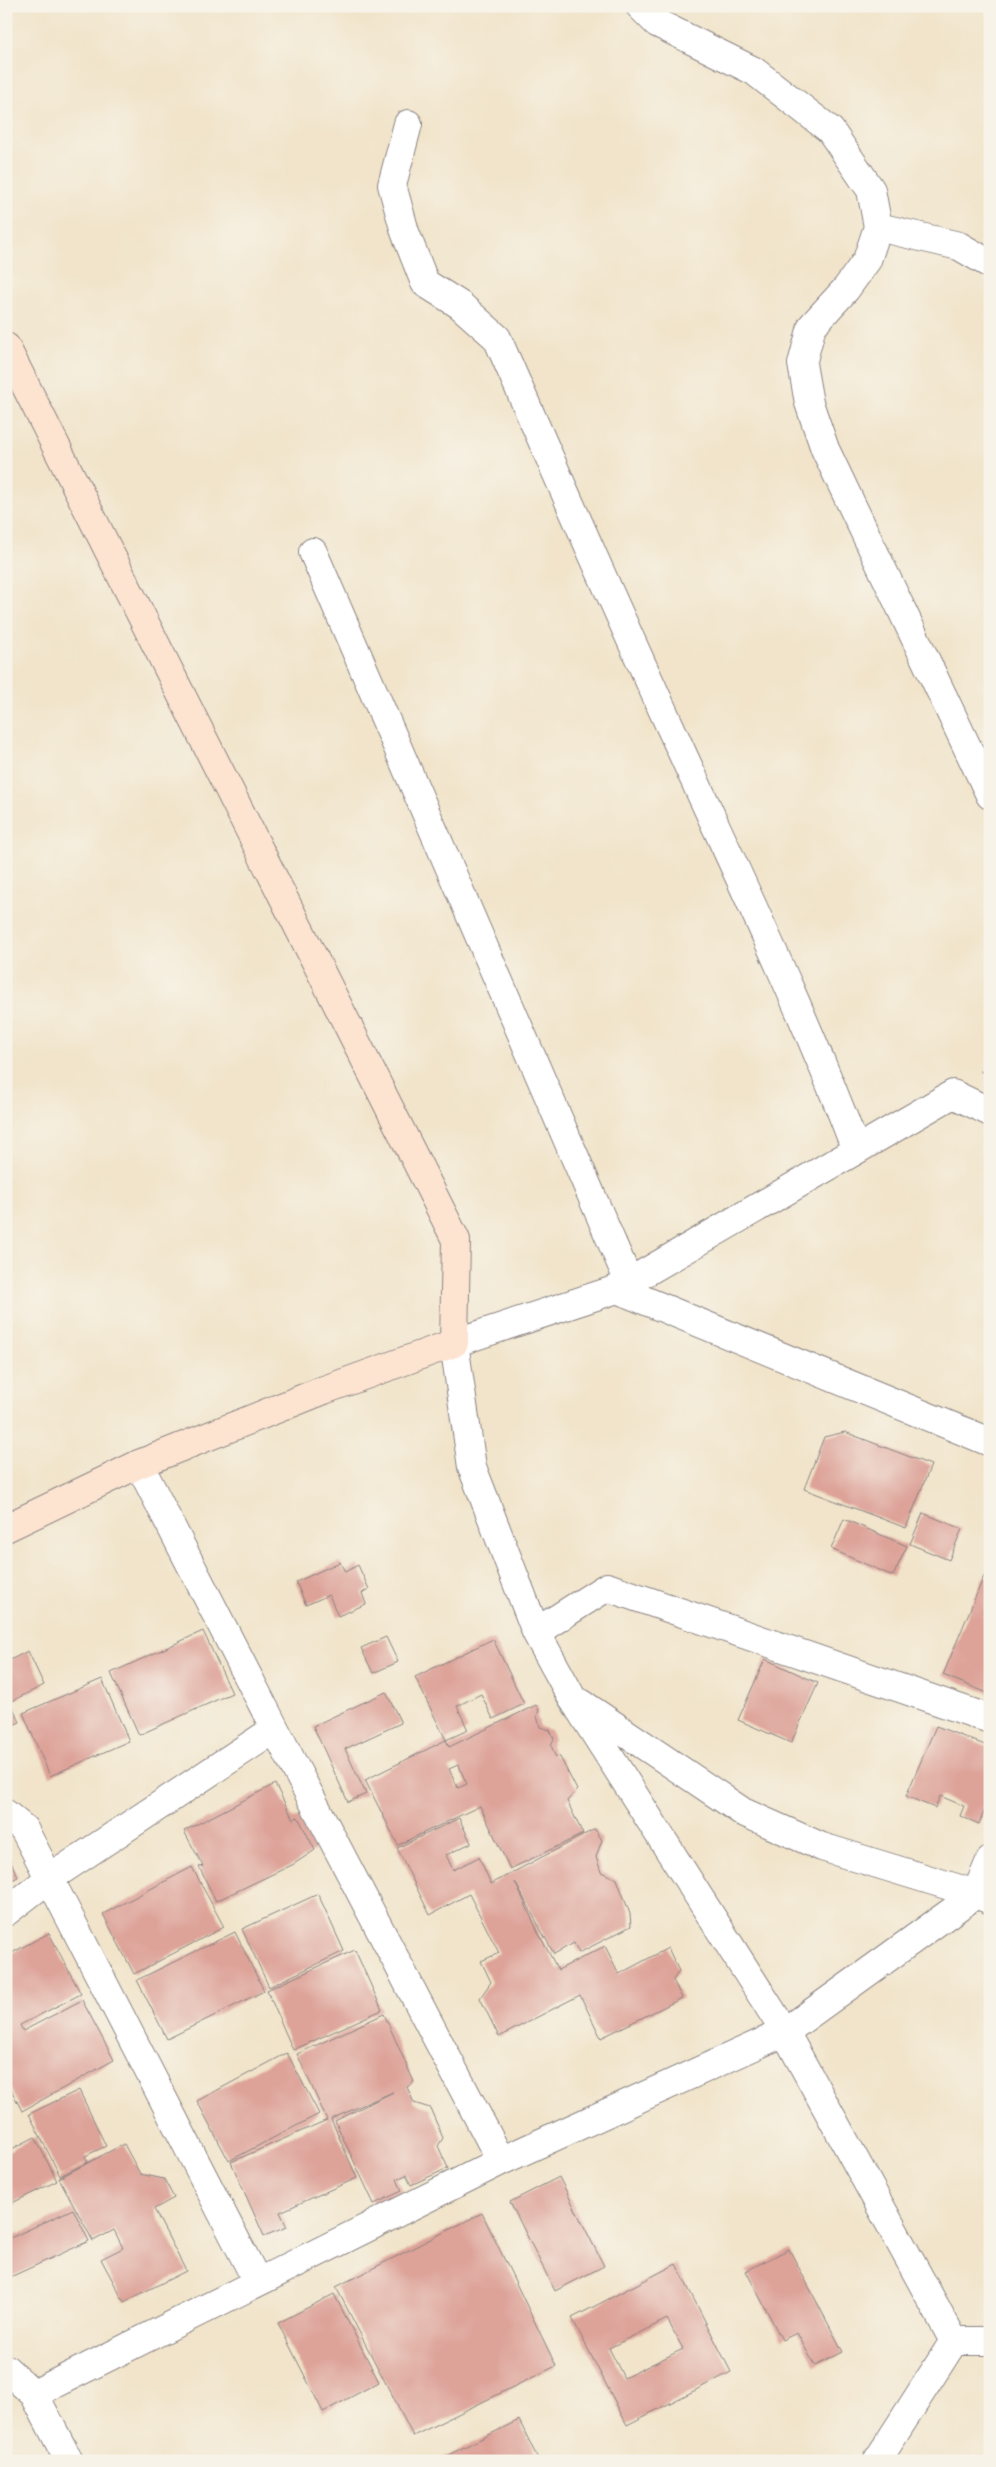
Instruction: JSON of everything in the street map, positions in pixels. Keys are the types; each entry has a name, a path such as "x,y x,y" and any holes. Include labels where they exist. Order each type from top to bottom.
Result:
{"main road":[{"path":"6,347 456,1240 454,1343 324,1390 140,1464 6,1528"}],"street":[{"path":"640,6 657,23 754,70 830,130 871,190 878,227 867,260 846,289 812,326 802,364 810,403 825,449 990,795"},
{"path":"408,124 392,185 405,232 425,283 460,304 497,338 619,616 814,1044 856,1150"},
{"path":"878,227 959,246 990,264"},
{"path":"313,552 623,1285 990,1442"},
{"path":"954,2341 785,2032 571,1696 536,1632 472,1466 454,1343 623,1285 954,1094 990,1112"},
{"path":"140,1464 275,1729 501,2161"},
{"path":"536,1632 607,1587 990,1719"},
{"path":"571,1696 743,1812 822,1847 983,1897"},
{"path":"6,1912 50,1878 275,1729"},
{"path":"6,1814 24,1829 257,2281"},
{"path":"34,2394 257,2281 501,2161 785,2032 983,1897 990,1861"},
{"path":"954,2341 990,2341"},
{"path":"877,2461 954,2341"},
{"path":"6,2369 34,2394 68,2461"}],"building":[{"path":"845,1432 931,1465 906,1528 804,1489 824,1437"},
{"path":"923,1513 962,1529 949,1560 910,1544"},
{"path":"844,1519 907,1546 893,1576 831,1549"},
{"path":"340,1562 345,1572 358,1565 369,1589 362,1593 366,1604 338,1616 329,1595 306,1605 296,1582"},
{"path":"984,1576 990,1578 990,1694 943,1675"},
{"path":"203,1631 232,1693 139,1735 111,1673"},
{"path":"386,1637 398,1662 373,1673 361,1648"},
{"path":"493,1639 524,1704 493,1719 481,1694 457,1706 468,1730 446,1740 415,1677"},
{"path":"28,1651 44,1685 10,1702 20,1722 6,1728 6,1662"},
{"path":"765,1659 818,1683 791,1743 738,1720"},
{"path":"102,1679 129,1741 50,1776 23,1713"},
{"path":"386,1692 401,1723 345,1749 366,1794 348,1802 313,1726"},
{"path":"536,1705 539,1710 537,1716 540,1727 550,1730 554,1739 551,1745 555,1756 560,1757 577,1790 567,1801 583,1834 510,1869 480,1806 398,1845 365,1780 446,1740 449,1747","holes":["458,1765 467,1784 458,1788 449,1769"]},
{"path":"936,1726 990,1747 990,1798 979,1824 960,1816 964,1806 940,1796 935,1808 906,1796"},
{"path":"275,1784 293,1819 298,1817 315,1850 294,1864 216,1901 199,1867 203,1866 184,1831"},
{"path":"459,1818 471,1843 446,1855 453,1870 479,1857 491,1884 595,1829 602,1840 596,1857 601,1872 617,1879 630,1914 631,1926 579,1953 574,1943 554,1954 515,1882 539,1934 558,1970 605,1946 619,1974 668,1948 679,1971 673,1980 682,1998 601,2038 580,1995 499,2037 480,1998 491,1982 481,1961 499,1953 469,1894 430,1915 397,1848"},
{"path":"6,1852 18,1877 6,1883"},
{"path":"192,1867 224,1927 134,1974 103,1914"},
{"path":"318,1894 344,1951 269,1987 242,1929"},
{"path":"235,1932 264,1991 167,2039 137,1980"},
{"path":"49,1933 81,1994 20,2025 23,2031 82,2000 114,2060 22,2111 6,2080 6,1956"},
{"path":"355,1950 382,2010 293,2050 267,1990"},
{"path":"384,2014 414,2082 407,2087 414,2103 430,2108 443,2138 438,2146 448,2168 411,2185 406,2175 397,2179 402,2191 374,2204 335,2121 393,2092 331,2119 357,2178 280,2212 287,2227 264,2236 231,2162 327,2120 297,2054"},
{"path":"287,2053 319,2114 229,2161 197,2101"},
{"path":"79,2090 106,2146 85,2156 88,2162 60,2176 29,2114"},
{"path":"35,2137 57,2181 6,2206 6,2152"},
{"path":"124,2144 140,2174 164,2179 174,2198 154,2209 186,2271 124,2302 101,2259 123,2248 114,2230 93,2241 59,2178"},
{"path":"559,2177 604,2266 555,2291 510,2202"},
{"path":"73,2209 89,2241 6,2279 6,2240"},
{"path":"482,2213 556,2366 413,2436 336,2287"},
{"path":"789,2249 843,2352 815,2366 797,2333 782,2340 746,2271"},
{"path":"676,2264 731,2372 627,2425 572,2318","holes":["667,2319 683,2349 624,2378 609,2348"]},
{"path":"334,2294 379,2382 323,2412 278,2323"},
{"path":"519,2420 539,2461 436,2461"}]}
